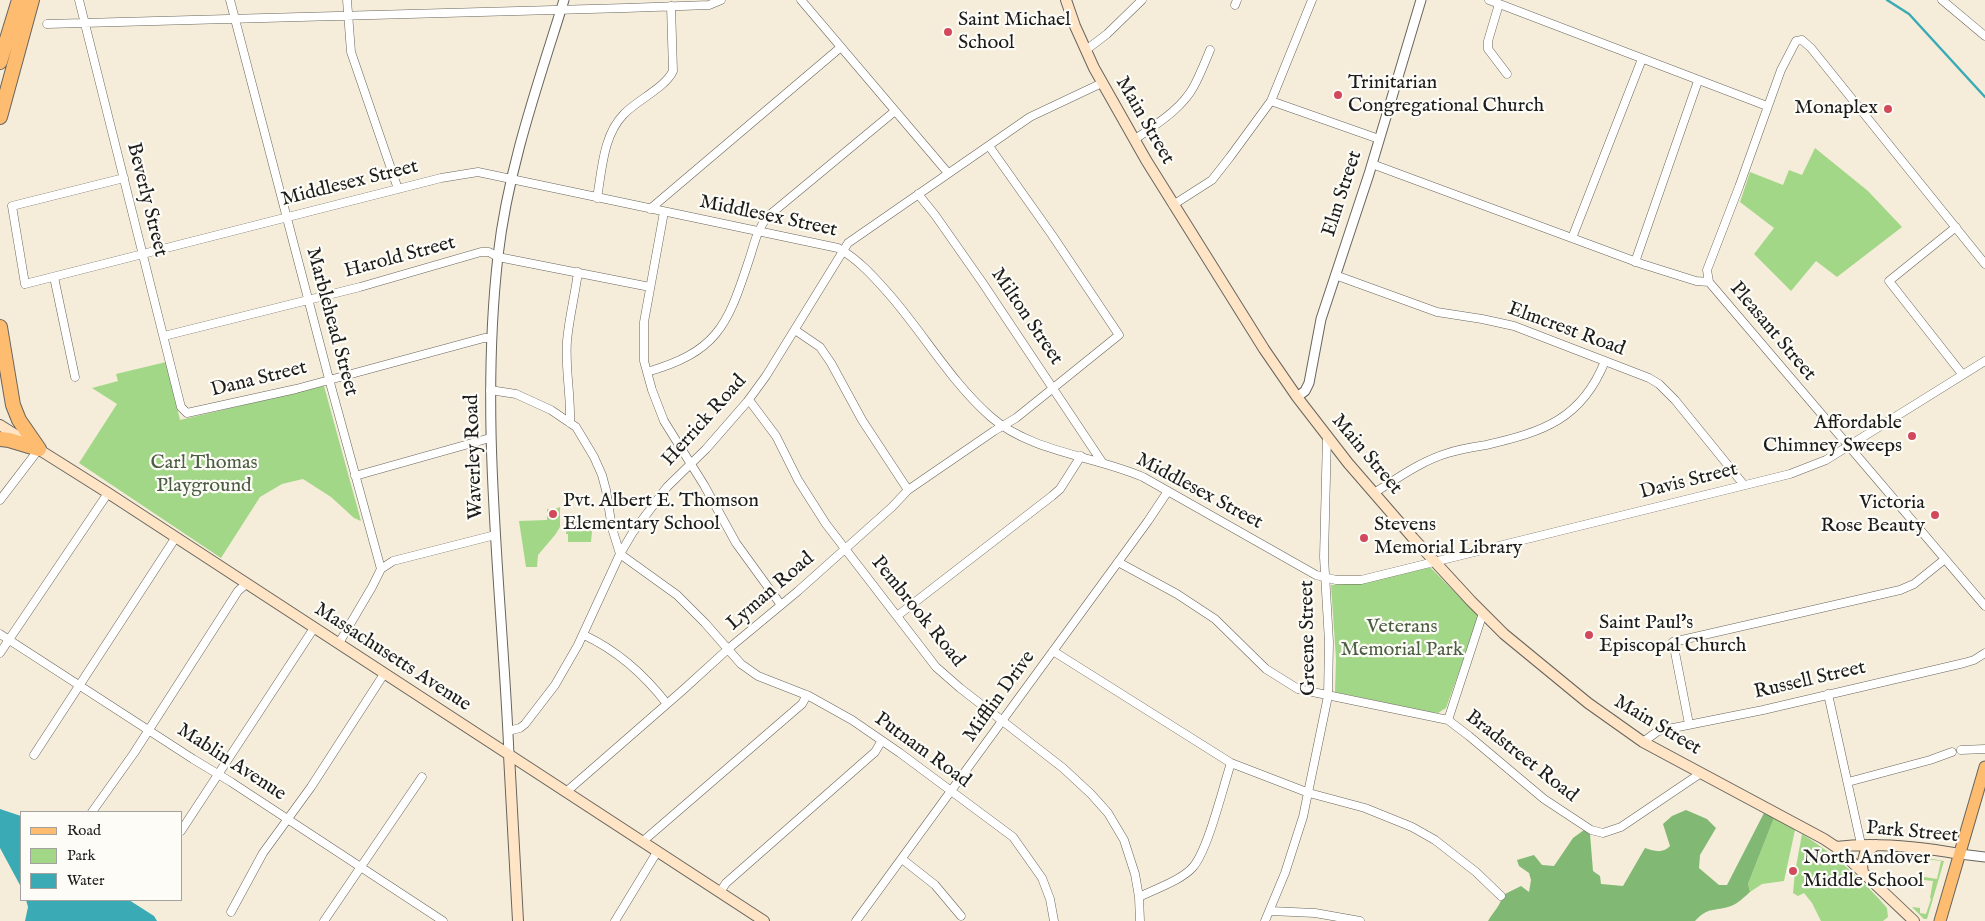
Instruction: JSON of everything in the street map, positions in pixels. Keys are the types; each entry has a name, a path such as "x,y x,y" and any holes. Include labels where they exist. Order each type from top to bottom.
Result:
{"highway":[{"path":"0,62 19,0"},
{"path":"0,117 32,0"},
{"path":"1,340 13,405 19,420 39,449"},
{"path":"0,439 39,449"}],"main road":[{"name":"Main Street","path":"1066,0 1075,26 1102,83 1134,140 1264,349 1327,436 1374,493 1435,561 1483,613 1524,651 1588,704 1643,742 1800,825 1836,847 1914,921"},
{"name":"Massachusetts Avenue","path":"0,425 176,537 764,921"},
{"name":"Waverley Road","path":"509,755 518,921"},
{"path":"1940,921 1985,767"},
{"name":"Park Street","path":"1836,847 1861,844 1960,854"},
{"path":"1864,872 1862,865 1864,853 1876,845"}],"street":[{"name":"Beverly Street","path":"79,0 181,407"},
{"name":"Marblehead Street","path":"230,0 286,217 381,569"},
{"path":"347,0 349,41 354,64 398,188"},
{"name":"Waverley Road","path":"509,755 490,438 492,338 498,257 512,180 526,124 564,0"},
{"path":"47,24 561,10 709,4 721,0"},
{"path":"801,0 948,173"},
{"path":"1086,50 1107,34 1142,0"},
{"path":"1173,205 1212,180 1271,100 1312,0"},
{"name":"Elm Street","path":"1297,397 1305,391 1309,383 1316,334 1372,164 1421,0"},
{"path":"1489,0 1768,106"},
{"path":"1942,0 1985,36"},
{"path":"1499,4 1488,41 1488,49 1507,74"},
{"path":"597,198 606,152 614,126 624,114 671,76 673,71 671,6"},
{"path":"1709,282 1707,270 1785,59 1794,42 1800,40 1811,48 1826,66 1985,264"},
{"path":"650,209 841,47"},
{"path":"1134,140 1165,118 1188,96 1194,87 1210,50"},
{"path":"1572,238 1642,59"},
{"path":"1635,262 1698,81"},
{"name":"Herrick Road","path":"508,731 520,728 525,724 554,686 584,635 620,554 651,506 719,436 749,400 795,330 848,243 1032,115 1102,83"},
{"path":"1271,100 1380,138"},
{"path":"647,372 665,366 710,342 736,301 757,231 768,217 895,111"},
{"name":"Lyman Road","path":"566,792 892,507 908,490 1016,418 1118,334 1052,235 988,146"},
{"name":"Pleasant Street","path":"1372,164 1635,262 1696,281 1709,282 1985,606"},
{"name":"Middlesex Street","path":"124,178 12,206 25,284 398,188 461,173 481,172 828,246 843,251 862,266 883,287 918,328 967,393 1003,426 1031,440 1127,470 1168,491 1302,568 1325,578 1360,580 1435,561"},
{"name":"Milton Street","path":"918,194 982,282 1054,387 1102,462"},
{"path":"664,212 644,322 644,361 647,372 660,412 740,550 781,605"},
{"path":"1956,227 1889,281 1962,374"},
{"name":"Harold Street","path":"164,336 365,285 481,252 489,252 498,257 650,287"},
{"path":"570,422 571,400 567,368 567,342 578,272"},
{"name":"Elmcrest Road","path":"1335,275 1437,312 1514,326 1635,372 1659,384 1675,400 1744,485"},
{"path":"54,277 75,377"},
{"path":"795,330 820,346 840,378 862,420 908,490"},
{"name":"Dana Street","path":"181,407 186,413 193,413 484,338 492,338"},
{"path":"1374,493 1436,457 1531,432 1560,420 1586,397 1597,380 1605,361"},
{"name":"Davis Street","path":"1435,561 1536,538 1790,474 1826,460 1985,361"},
{"path":"490,390 516,394 551,410 576,427 594,457 602,475 612,528 620,554"},
{"name":"Pembrook Road","path":"749,400 776,436 811,502 844,549 936,667 1063,768 1108,813 1124,840 1135,874 1139,897 1140,921"},
{"name":"Greene Street","path":"1265,921 1289,861 1309,793 1328,696 1329,642 1325,578 1324,478 1327,436"},
{"path":"355,476 490,438"},
{"path":"0,500 39,449"},
{"path":"897,616 1052,496 1060,489 1081,456"},
{"name":"Mifflin Drive","path":"856,921 1168,491"},
{"path":"0,653 108,493"},
{"path":"339,643 381,569 393,561 495,535"},
{"path":"34,756 176,537"},
{"name":"Putnam Road","path":"620,554 677,595 741,664 758,676 807,695 852,720 881,742 900,753 1013,837 1042,878 1050,899 1054,921"},
{"path":"1689,724 1673,642 1900,590 1914,584 1945,559"},
{"name":"Bradstreet Road","path":"1118,562 1177,594 1215,618 1266,669 1298,690 1448,720 1470,736 1544,800 1591,830 1603,833 1613,831 1627,824 1700,772"},
{"path":"93,811 149,730 238,591 246,584"},
{"path":"1448,720 1483,613"},
{"path":"182,830 314,628"},
{"name":"Mablin Avenue","path":"0,634 219,774 443,921"},
{"path":"584,635 599,642 632,665 667,704"},
{"path":"1053,651 1231,763 1309,793 1365,808 1412,826 1435,840 1476,872 1501,896"},
{"name":"Russell Street","path":"1643,742 1658,730 1763,710 1964,663 1974,660 1985,653"},
{"path":"231,912 252,870 311,787 384,674"},
{"path":"1828,694 1861,844"},
{"path":"642,842 802,704 807,695"},
{"path":"720,892 726,883 875,752 881,742"},
{"path":"1961,750 1985,748"},
{"path":"1848,782 1930,760 1952,752"},
{"path":"1139,897 1184,874 1193,867 1210,831 1231,763"},
{"path":"324,921 422,777"},
{"path":"615,921 657,852"},
{"name":"Park Street","path":"1960,854 1985,857"},
{"path":"902,859 935,885 961,916"},
{"path":"1270,912 1315,913 1360,921"}],"green space":[{"path":"1815,148 1868,191 1902,227 1837,277 1816,261 1791,291 1754,254 1774,228 1740,202 1750,172 1783,185 1789,170 1802,175"},
{"name":"Carl Thomas Playground","path":"166,362 180,420 324,386 361,521 354,518 331,497 303,479 282,484 260,497 221,558 79,463 117,404 92,388 118,381 116,374"},
{"path":"560,507 560,527 538,555 537,567 526,567 519,521 547,520 547,509 553,510"},
{"path":"586,519 593,521 591,542 568,542 568,534 566,534 567,525 575,520"},
{"name":"Veterans Memorial Park","path":"1431,568 1434,571 1477,615 1478,619 1446,708 1438,713 1430,712 1335,692 1336,659 1331,585 1362,583"},
{"path":"1686,810 1707,819 1716,828 1700,855 1699,868 1719,885 1727,885 1764,813 1774,818 1748,884 1750,892 1734,905 1708,911 1695,921 1488,921 1499,905 1503,895 1521,886 1529,892 1531,880 1529,873 1519,866 1517,860 1534,855 1542,865 1554,866 1573,838 1584,830 1590,834 1593,871 1600,876 1601,884 1623,886 1645,848 1661,851 1670,846 1663,824 1672,816"},
{"path":"1774,818 1795,830 1784,881 1762,884 1750,892 1748,884"},
{"path":"1802,834 1837,859 1868,887 1887,908 1888,917 1883,921 1821,921 1812,903 1804,893 1798,896 1793,893"},
{"path":"1896,854 1944,861 1927,919 1924,919 1912,907 1920,908 1920,913 1926,914 1931,899 1933,881 1924,880 1924,877 1937,879 1941,861 1913,857 1912,861"}],"water":[{"path":"0,809 20,816 20,885 0,848"},
{"path":"26,901 131,901 154,916 157,921 25,921 28,907"}],"waterway":[{"path":"1887,0 1909,14 1985,97"}],"place":[{"name":"Saint Michael School","path":"948,32"},
{"name":"Trinitarian Congregational Church","path":"1338,95"},
{"name":"Monaplex","path":"1888,109"},
{"name":"Affordable Chimney Sweeps","path":"1912,436"},
{"name":"Pvt. Albert E. Thomson Elementary School","path":"553,514"},
{"name":"Victoria Rose Beauty","path":"1935,515"},
{"name":"Stevens Memorial Library","path":"1364,538"},
{"name":"Saint Paul's Episcopal Church","path":"1589,635"},
{"name":"North Andover Middle School","path":"1793,871"}]}
